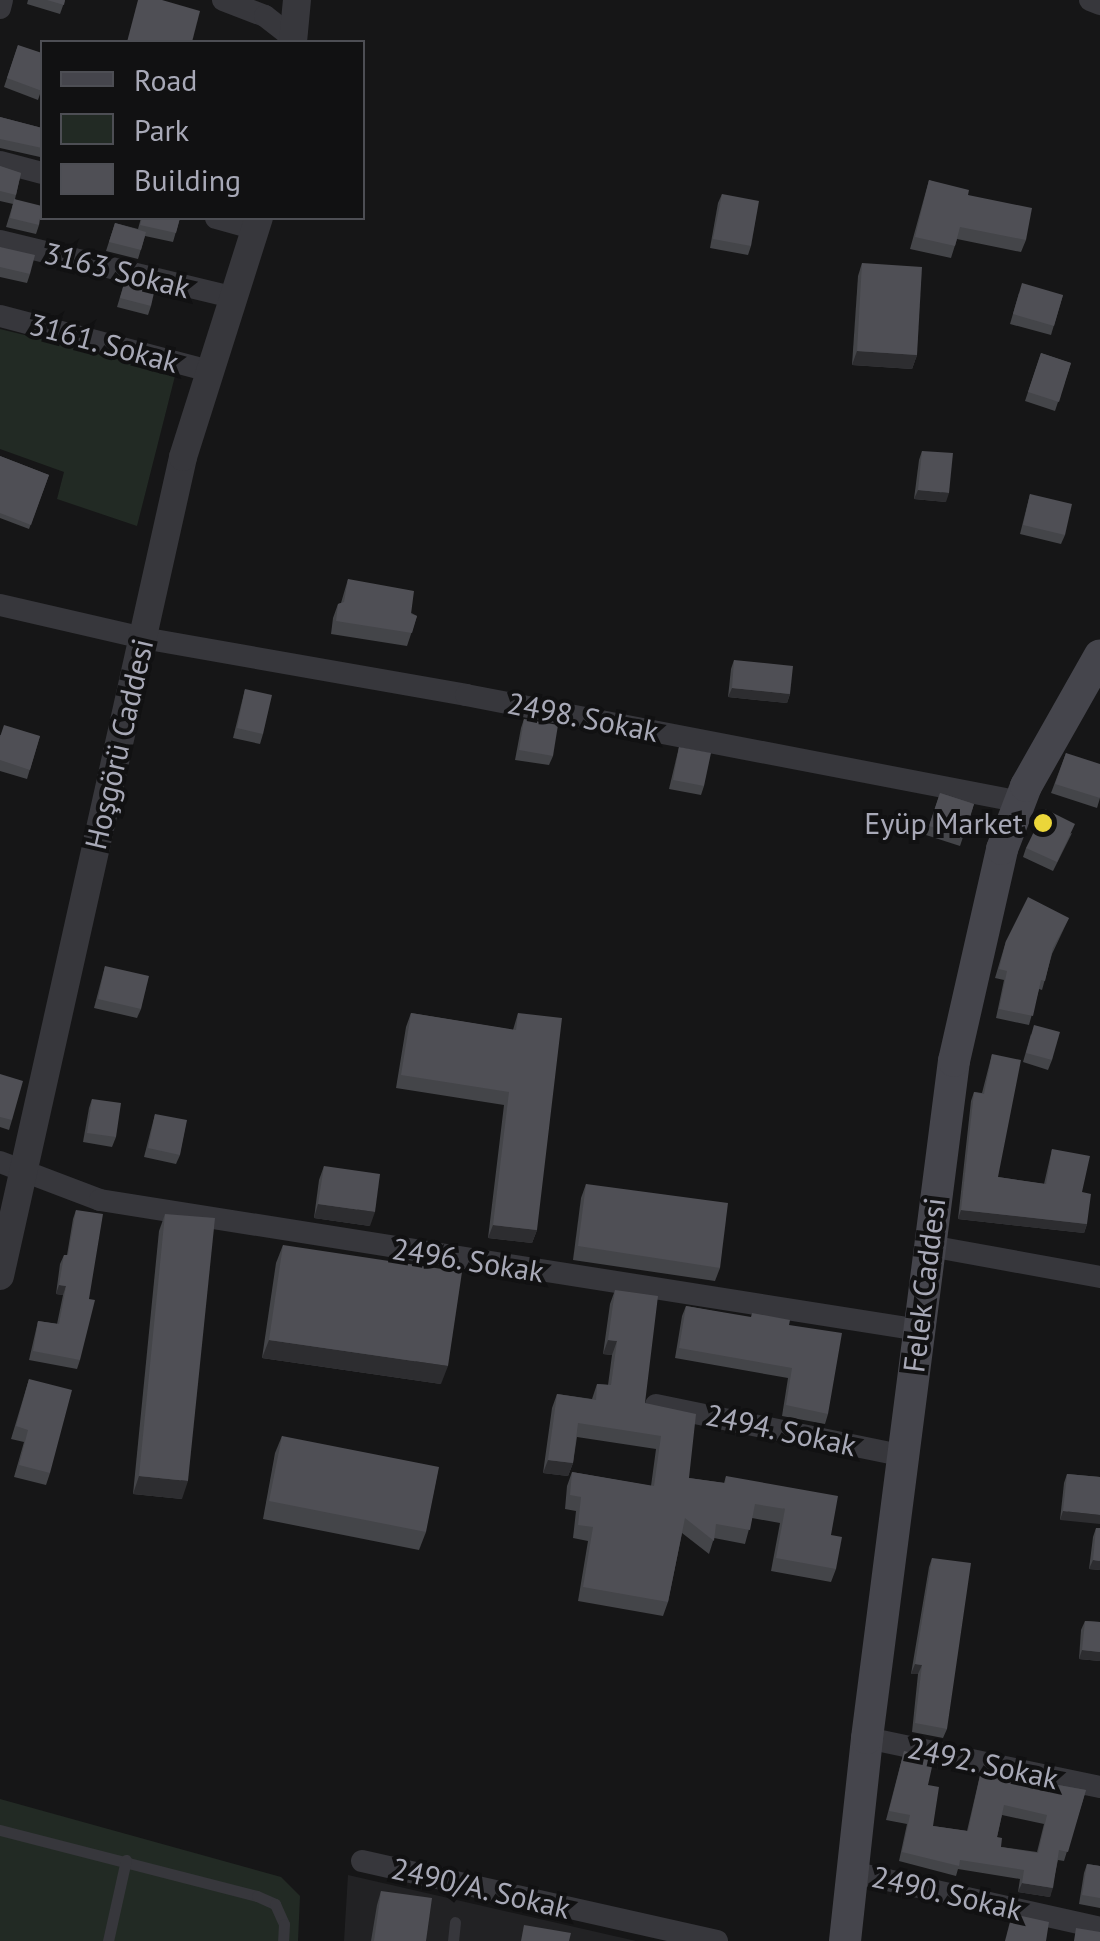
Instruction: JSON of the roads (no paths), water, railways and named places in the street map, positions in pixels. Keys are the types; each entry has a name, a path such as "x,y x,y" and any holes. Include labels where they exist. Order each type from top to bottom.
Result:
{"main road":[{"name":"Felek Caddesi","path":"845,1941 866,1738 905,1456 943,1125 968,993 1002,848 1078,687 1100,655"}],"street":[{"path":"0,8 2,0"},
{"path":"224,0 265,16 292,39"},
{"path":"292,39 298,0"},
{"path":"1090,0 1100,4"},
{"path":"0,162 40,172"},
{"path":"233,220 258,223"},
{"name":"Hoşgörü Caddesi","path":"0,1276 12,1166 144,638 179,473 258,223"},
{"name":"3163 Sokak","path":"0,241 235,298"},
{"name":"3161. Sokak","path":"0,316 209,371"},
{"name":"2498. Sokak","path":"0,605 144,638 1021,802"},
{"name":"2496. Sokak","path":"12,1166 118,1203 918,1330"},
{"path":"930,1246 1100,1277"},
{"name":"2494. Sokak","path":"656,1405 905,1456"},
{"name":"2492. Sokak","path":"866,1738 1100,1788"},
{"name":"2490/A. Sokak","path":"362,1861 718,1941"},
{"name":"2490. Sokak","path":"852,1872 1100,1928"}],"lane":[{"path":"0,1830 126,1860 275,1904 284,1924 283,1941"},
{"path":"108,1941 126,1860"},
{"path":"452,1941 456,1922"}],"place":[{"name":"Eyüp Market","path":"1043,823"}]}
